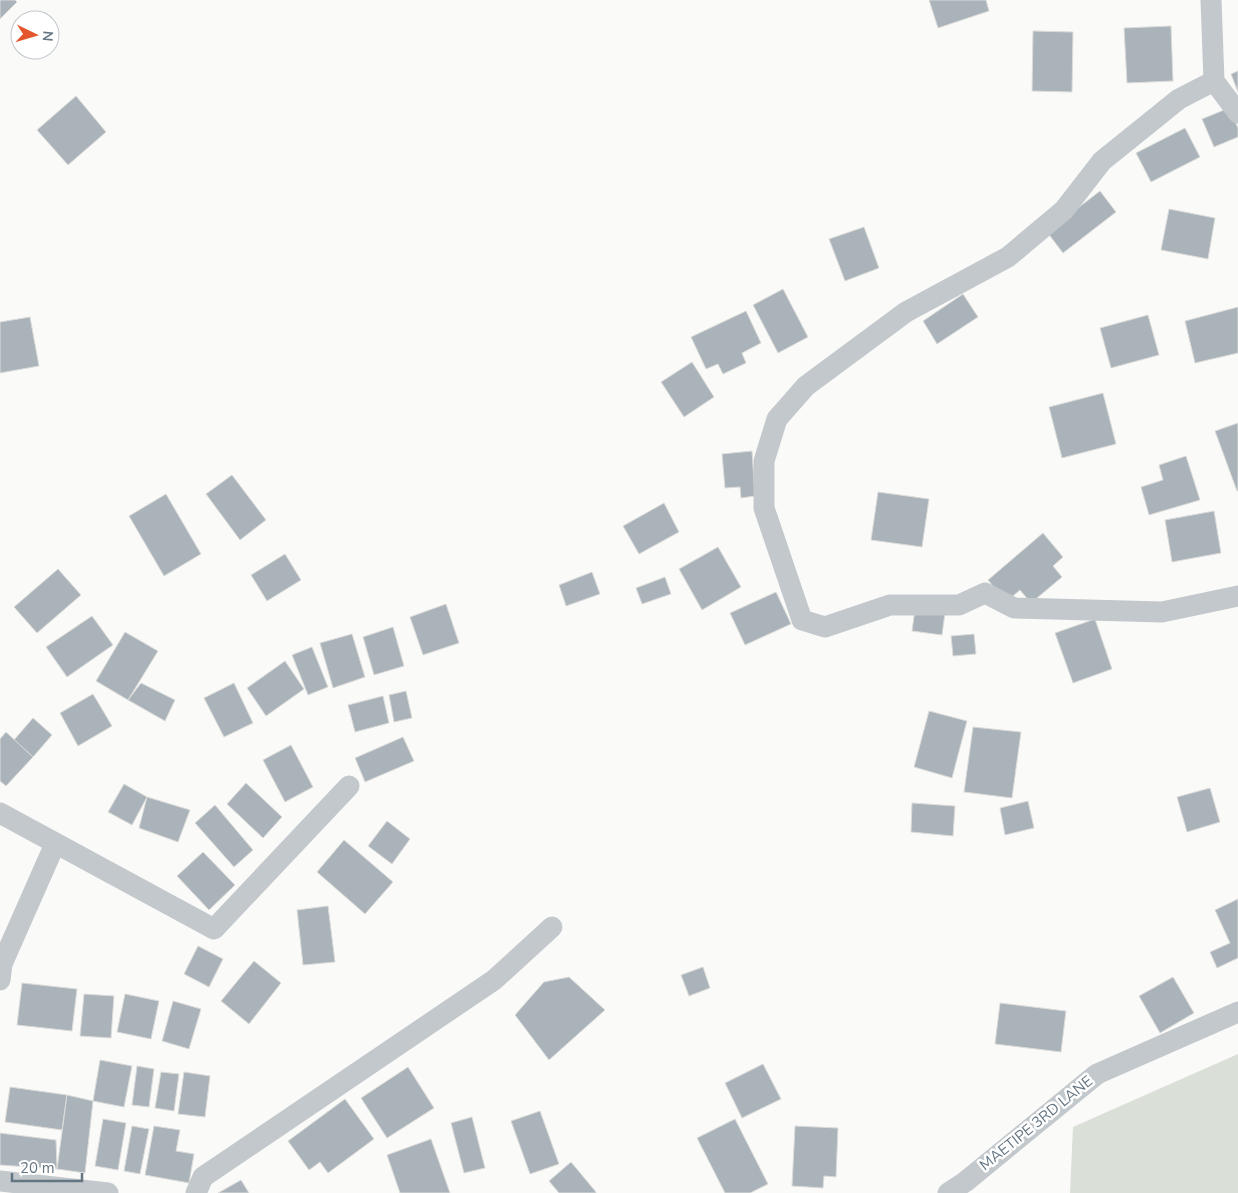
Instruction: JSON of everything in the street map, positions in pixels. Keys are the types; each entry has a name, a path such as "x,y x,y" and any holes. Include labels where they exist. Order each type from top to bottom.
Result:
{"street":[{"path":"1211,0 1214,80 1238,113"},
{"path":"1214,80 1179,99 1102,161 1064,210 1008,257 906,312 806,386 777,419 764,462 764,508 802,620 825,627 890,605 959,605 985,593 1014,608 1162,612 1238,596"},
{"path":"0,813 214,929 349,786"},
{"path":"0,980 2,964 55,844"},
{"path":"196,1193 203,1177 494,980 552,927"},
{"name":"MAETIPE 3RD LANE","path":"948,1193 965,1182 1097,1074 1238,1012"},
{"path":"0,1181 108,1193"}],"shaded area":[{"path":"1238,1054 1238,1193 1070,1193 1073,1127"}],"building":[{"path":"0,0 15,0 17,2 0,19"},
{"path":"929,0 986,0 989,11 938,28"},
{"path":"1171,26 1173,81 1127,83 1124,28"},
{"path":"1033,31 1073,32 1072,92 1032,91"},
{"path":"1238,71 1238,92 1231,74"},
{"path":"76,96 106,132 68,165 37,130"},
{"path":"1229,108 1238,128 1238,137 1214,147 1202,119"},
{"path":"1185,128 1200,157 1151,182 1136,153"},
{"path":"1100,191 1116,212 1063,253 1047,232"},
{"path":"1169,209 1215,218 1208,259 1161,250"},
{"path":"864,227 879,268 845,281 829,239"},
{"path":"783,289 808,337 778,353 753,305"},
{"path":"963,294 978,317 937,344 923,321"},
{"path":"1238,307 1238,353 1195,363 1185,321"},
{"path":"746,311 761,343 742,353 746,363 723,374 718,364 706,369 691,337"},
{"path":"1148,315 1159,355 1111,368 1100,328"},
{"path":"30,317 39,366 0,373 0,322"},
{"path":"692,362 714,397 684,417 661,382"},
{"path":"1103,393 1116,444 1062,458 1049,407"},
{"path":"1238,423 1238,491 1237,491 1215,431"},
{"path":"752,451 755,496 741,498 740,487 725,488 722,454"},
{"path":"1186,456 1200,500 1149,515 1141,487 1163,480 1159,465"},
{"path":"232,475 266,520 240,540 206,494"},
{"path":"878,492 929,499 922,547 871,540"},
{"path":"166,494 201,554 164,576 129,516"},
{"path":"664,503 679,532 639,554 623,526"},
{"path":"1214,511 1221,553 1172,562 1165,520"},
{"path":"1043,533 1063,557 1053,566 1062,577 1031,603 1020,590 1006,602 988,580"},
{"path":"718,547 741,587 702,610 679,569"},
{"path":"285,554 301,580 267,601 251,575"},
{"path":"58,569 81,595 37,633 14,607"},
{"path":"592,572 600,594 566,606 559,585"},
{"path":"665,577 671,594 642,604 636,588"},
{"path":"776,592 791,624 745,645 730,613"},
{"path":"446,604 459,643 423,655 410,617"},
{"path":"915,609 945,613 942,635 912,631"},
{"path":"92,616 113,645 67,677 46,647"},
{"path":"1095,619 1112,669 1073,683 1055,633"},
{"path":"393,627 404,666 374,675 363,637"},
{"path":"125,632 158,651 128,700 96,681"},
{"path":"352,634 365,677 333,688 320,643"},
{"path":"974,634 976,654 953,656 951,636"},
{"path":"312,647 328,687 308,695 292,655"},
{"path":"285,661 304,689 266,716 247,688"},
{"path":"141,683 175,700 165,721 128,700"},
{"path":"234,683 253,723 224,737 204,698"},
{"path":"406,691 412,718 394,722 389,695"},
{"path":"93,694 112,726 78,746 60,713"},
{"path":"383,696 389,723 355,732 348,705"},
{"path":"929,711 967,721 952,778 914,767"},
{"path":"33,718 52,735 33,757 14,740"},
{"path":"973,727 1021,732 1012,798 964,792"},
{"path":"6,732 33,757 6,786 0,781 0,739"},
{"path":"403,737 414,761 365,782 355,758"},
{"path":"291,745 313,787 285,802 263,760"},
{"path":"246,783 282,817 263,838 227,804"},
{"path":"124,784 147,797 132,825 108,812"},
{"path":"1210,788 1220,822 1187,832 1177,797"},
{"path":"147,797 190,810 178,842 139,828"},
{"path":"1028,801 1034,828 1005,835 1000,808"},
{"path":"912,803 955,806 953,836 911,832"},
{"path":"215,805 253,850 234,867 195,823"},
{"path":"387,821 410,839 392,864 368,846"},
{"path":"344,840 393,882 365,914 317,872"},
{"path":"203,852 235,885 209,910 177,876"},
{"path":"1238,899 1238,958 1217,968 1210,952 1230,943 1215,910"},
{"path":"328,906 335,962 303,965 297,910"},
{"path":"198,946 223,959 209,987 184,974"},
{"path":"254,961 281,983 249,1024 221,1001"},
{"path":"703,967 710,988 689,996 681,975"},
{"path":"569,977 605,1010 549,1060 515,1015 544,982"},
{"path":"1173,977 1194,1013 1160,1033 1139,996"},
{"path":"22,983 77,989 72,1031 17,1025"},
{"path":"84,994 114,996 111,1038 80,1036"},
{"path":"125,994 159,1001 151,1039 117,1032"},
{"path":"173,1001 201,1009 189,1049 162,1041"},
{"path":"1000,1003 1066,1011 1061,1052 995,1044"},
{"path":"100,1060 132,1066 124,1107 93,1101"},
{"path":"763,1064 781,1099 742,1118 725,1083"},
{"path":"137,1066 154,1069 149,1107 132,1105"},
{"path":"408,1067 434,1108 387,1138 361,1098"},
{"path":"161,1072 179,1074 174,1111 155,1108"},
{"path":"184,1072 210,1076 205,1117 178,1114"},
{"path":"10,1087 67,1095 62,1130 5,1122"},
{"path":"67,1095 93,1101 85,1173 57,1169"},
{"path":"345,1099 374,1139 328,1173 320,1162 309,1170 288,1141"},
{"path":"540,1111 559,1164 530,1174 511,1121"},
{"path":"472,1117 485,1168 464,1173 451,1123"},
{"path":"103,1119 126,1123 118,1170 95,1166"},
{"path":"735,1119 768,1184 750,1193 725,1193 697,1138"},
{"path":"132,1126 149,1129 140,1174 124,1171"},
{"path":"154,1126 180,1130 176,1151 194,1154 189,1183 145,1175"},
{"path":"795,1126 838,1128 836,1177 824,1176 823,1188 792,1186"},
{"path":"0,1133 56,1140 57,1169 0,1165"},
{"path":"431,1139 450,1193 400,1193 387,1155"},
{"path":"571,1162 596,1193 559,1193 549,1181"},
{"path":"241,1180 249,1193 218,1193"}]}
